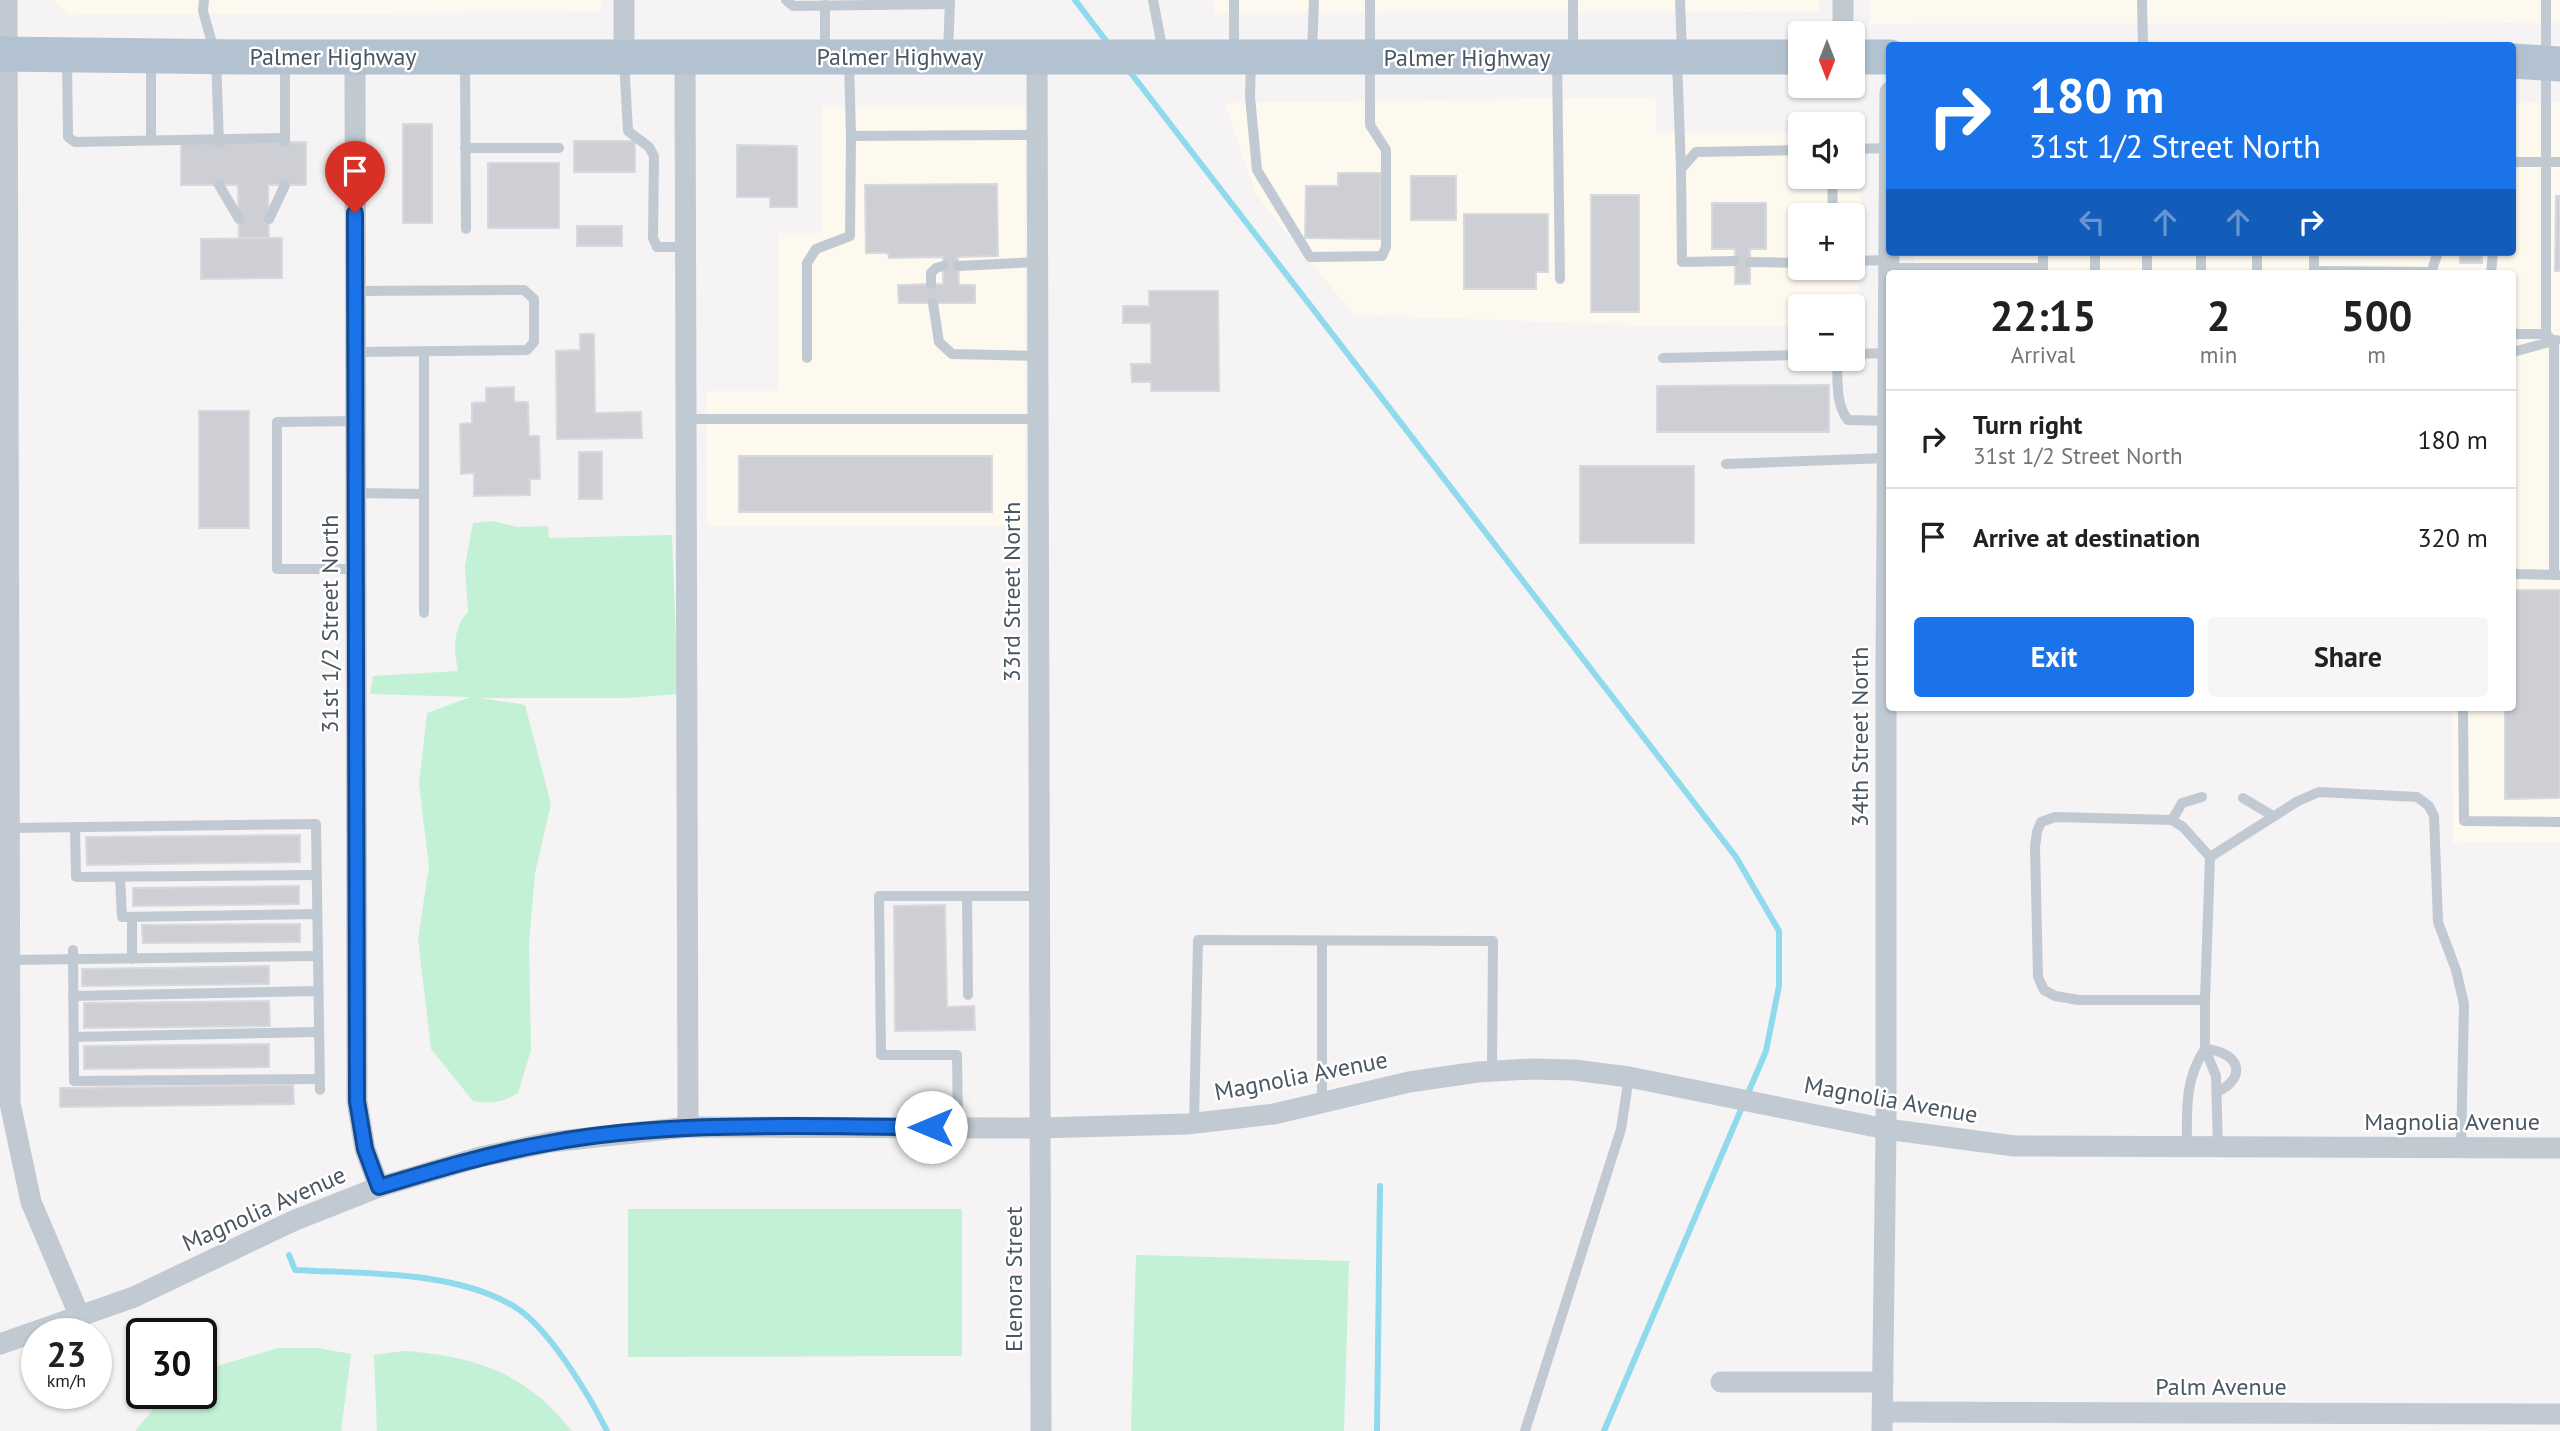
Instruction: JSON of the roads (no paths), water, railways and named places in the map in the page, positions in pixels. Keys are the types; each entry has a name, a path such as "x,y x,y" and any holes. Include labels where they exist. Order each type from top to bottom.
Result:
{"main road":[{"name":"Palmer Highway","path":"3,55 1788,57"},
{"path":"1866,57 1886,57"}],"street":[{"path":"7,0 3,55 4,710 10,828 7,949 10,1103 31,1202 80,1317"},
{"path":"624,0 624,57"},
{"path":"1843,0 1843,21"},
{"path":"685,56 688,1127"},
{"name":"31st 1/2 Street North","path":"355,57 357,1101 365,1149 379,1187"},
{"name":"33rd Street North","path":"1037,57 1040,1128"},
{"name":"34th Street North","path":"1889,256 1889,270"},
{"name":"34th Street North","path":"1882,1422 1888,711"},
{"name":"Magnolia Avenue","path":"0,1344 80,1317 171,1281 293,1221 379,1187 480,1157 551,1142 688,1127 1040,1128 1195,1123 1274,1114 1409,1082 1492,1071 1574,1070 1629,1077 1886,1129 2014,1146 2560,1148"},
{"name":"Elenora Street","path":"1040,1128 1041,1431"},
{"path":"1721,1382 1882,1382"},
{"name":"Palm Avenue","path":"1882,1422 2560,1414"}],"lane":[{"path":"204,0 204,11 216,57 218,140"},
{"path":"786,0 793,6 950,2 948,57"},
{"path":"1153,0 1159,58"},
{"path":"1234,0 1250,97 1257,170 1310,257 1382,256 1386,247 1386,150 1370,125 1370,0"},
{"path":"1312,58 1314,0"},
{"path":"1560,279 1565,58 1573,0"},
{"path":"1680,0 1682,262 1735,261"},
{"path":"2142,0 2143,42"},
{"path":"2516,574 2557,575 2553,338 2545,162 2546,0"},
{"path":"807,358 807,263 816,249 850,236 850,136 825,5"},
{"path":"67,55 68,137 75,142 285,140 285,57"},
{"path":"151,56 151,140"},
{"path":"465,57 466,229"},
{"path":"624,57 628,131 649,147 654,156 653,238 657,247 686,247"},
{"path":"850,136 1037,135"},
{"path":"466,148 559,148"},
{"path":"1865,149 1886,148"},
{"path":"1681,169 1696,152 1788,150"},
{"path":"2516,162 2560,162"},
{"path":"219,185 239,219"},
{"path":"269,219 285,185"},
{"path":"958,265 1037,262"},
{"path":"1750,262 1788,263"},
{"path":"1865,262 1941,270 2043,270"},
{"path":"931,284 931,273 943,266"},
{"path":"356,291 524,290 534,299 534,342 527,350 356,352"},
{"path":"933,303 939,342 952,354 1037,356"},
{"path":"2516,334 2553,338"},
{"path":"2516,351 2553,338"},
{"path":"424,351 424,613"},
{"path":"1865,354 1886,353"},
{"path":"1663,358 1788,355"},
{"path":"1838,371 1839,398 1848,420 1886,421"},
{"path":"686,419 1037,419"},
{"path":"356,421 277,422 277,569 356,569"},
{"path":"1726,464 1886,450"},
{"path":"356,493 424,494"},
{"path":"2463,711 2464,821 2560,822"},
{"path":"2210,857 2273,816 2319,792 2417,796 2429,806 2435,827 2438,922 2456,971 2464,1004 2461,1148"},
{"path":"2172,820 2182,803 2202,797"},
{"path":"2243,797 2273,816"},
{"path":"2206,1000 2079,1000 2055,996 2044,990 2038,976 2035,847 2041,822 2056,817 2172,820 2183,827 2210,857 2205,1049 2216,1076 2218,1147"},
{"path":"10,828 316,824 319,1085 74,1081 73,955"},
{"path":"75,827 76,877 316,875"},
{"path":"120,877 122,917 317,914"},
{"path":"967,896 968,995"},
{"path":"958,1127 957,1055 881,1055 879,897 1039,896"},
{"path":"132,917 132,959"},
{"path":"1195,1123 1198,940 1493,941 1492,1071"},
{"path":"1322,940 1322,1102"},
{"path":"7,949 132,959 317,956"},
{"path":"73,996 318,991"},
{"path":"74,1037 319,1032"},
{"path":"2205,1049 2224,1052 2232,1057 2235,1063 2234,1080 2228,1087 2217,1092"},
{"path":"2187,1147 2188,1083 2195,1063 2205,1049"},
{"path":"1525,1431 1621,1129 1629,1077"}],"waterway":[{"path":"1075,0 1110,46"},
{"path":"1127,68 1736,857 1779,931 1779,986 1766,1051 1604,1431"},
{"path":"1377,1431 1380,1186"},
{"path":"289,1255 295,1270 437,1280 465,1286 515,1307 528,1317 554,1346 579,1381 607,1431"}]}
